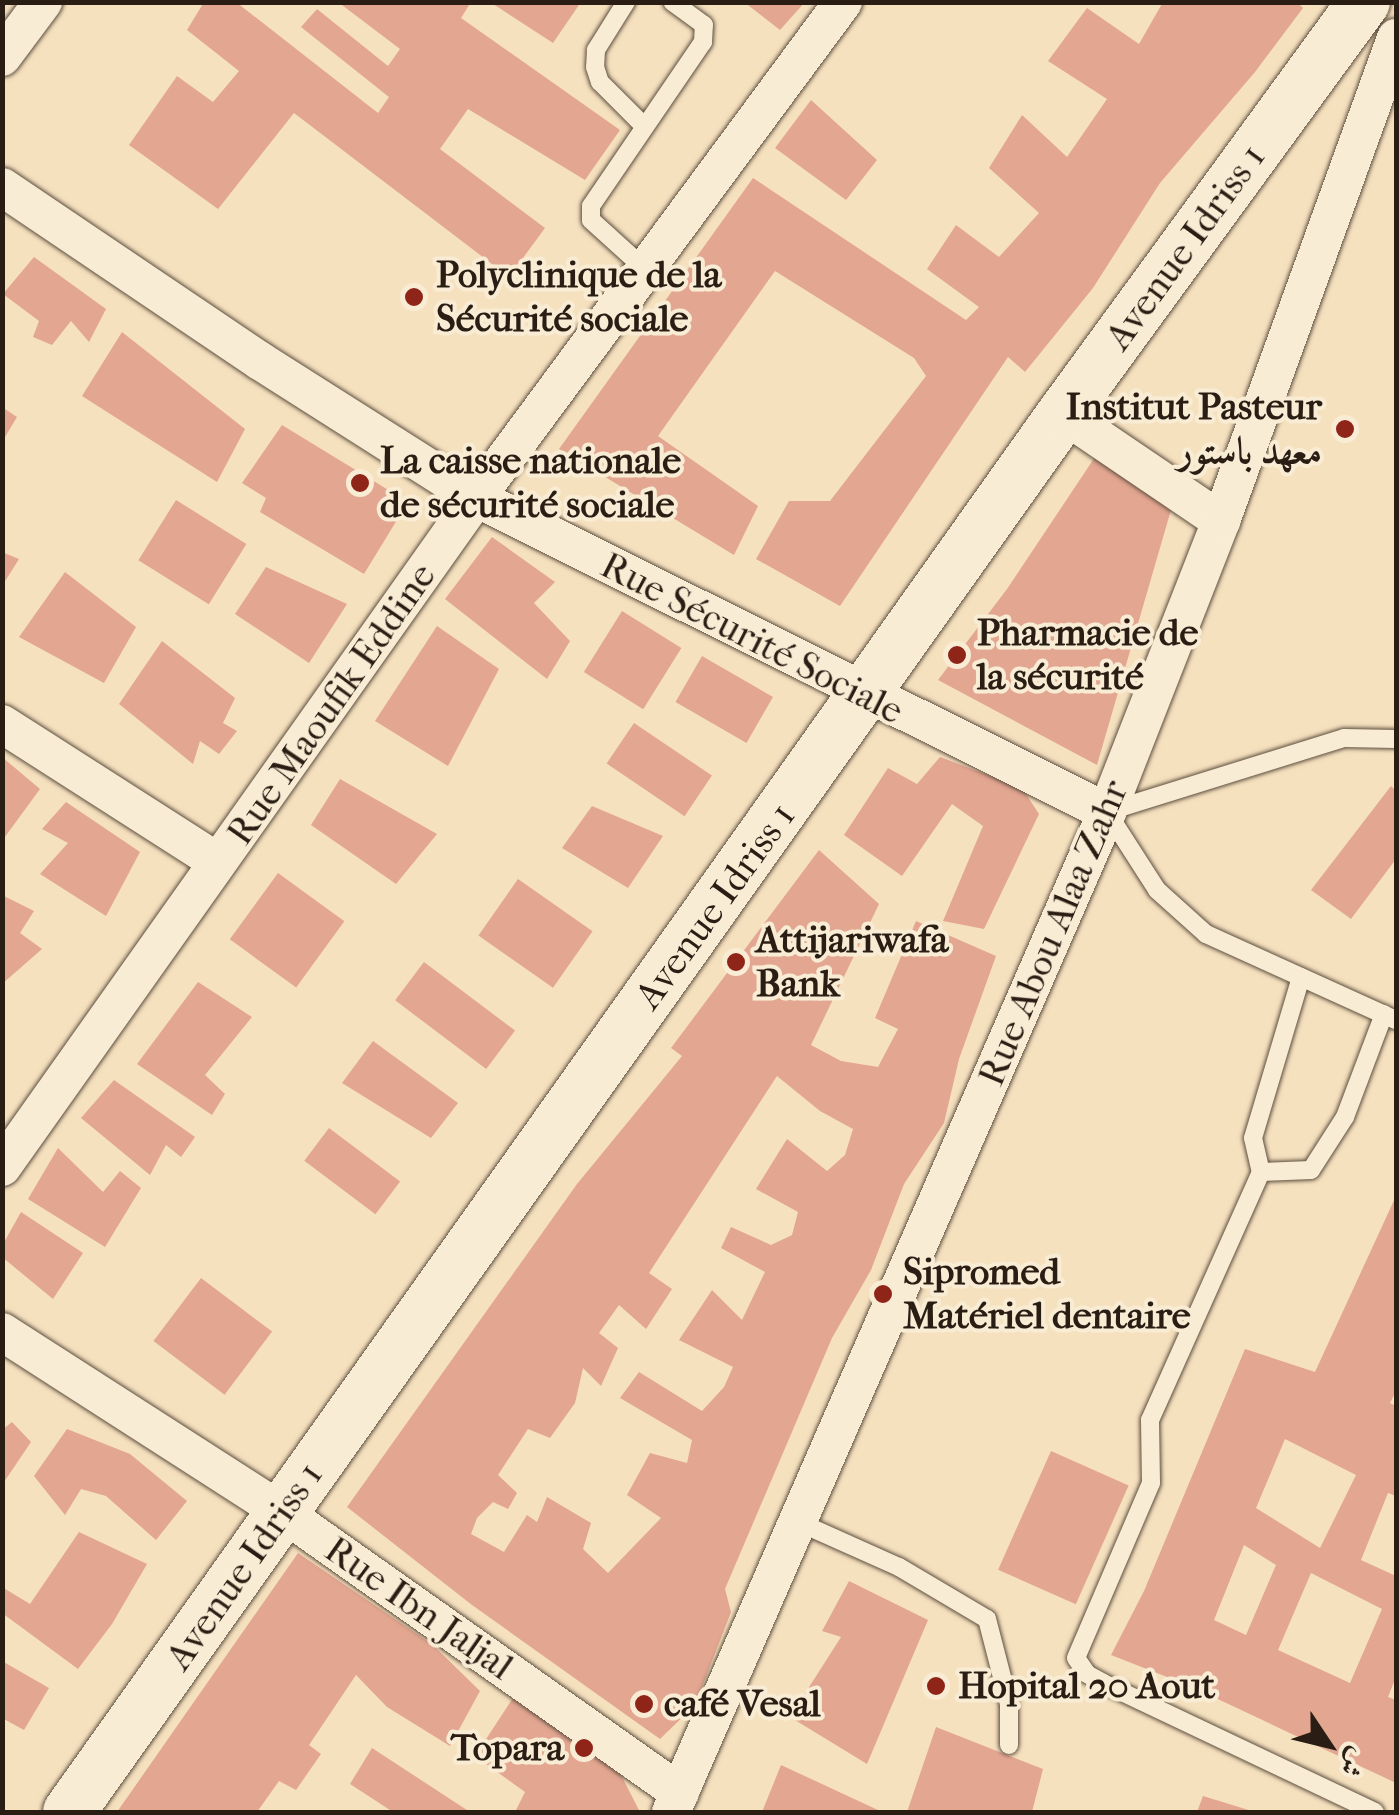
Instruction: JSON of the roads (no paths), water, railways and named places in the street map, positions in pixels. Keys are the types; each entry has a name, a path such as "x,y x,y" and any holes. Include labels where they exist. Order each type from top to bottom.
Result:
{"street":[{"path":"2,58 43,2"},
{"name":"Rue Maoufik Eddine","path":"2,1167 476,498 842,2"},
{"name":"Avenue Idriss 1","path":"68,1812 1063,414 1364,2"},
{"name":"Rue Abou Alaa Zahr","path":"676,1803 795,1521 1107,812 1221,521 1396,38"},
{"name":"Rue Sécurité Sociale","path":"2,187 260,360 476,498 865,695 1107,812"},
{"path":"1063,414 1221,521"},
{"path":"2,724 218,862"},
{"name":"Rue Ibn Jaljal","path":"2,1332 282,1512 676,1803"}],"lane":[{"path":"626,2 596,50 595,67 600,82 644,126"},
{"path":"645,269 591,220 591,206 703,42 704,25 672,2"},
{"path":"1261,1172 1311,1170 1345,1117 1390,1017 1206,934 1157,890 1107,812 1344,738 1396,739"},
{"path":"1301,977 1253,1138 1261,1172 1150,1420 1151,1483 1076,1658 1086,1674 1102,1684 1375,1812"},
{"path":"795,1521 899,1567 987,1619 1009,1704 1008,1745"}],"place":[{"name":"Polyclinique de la Sécurité sociale","path":"414,297"},
{"name":"Institut Pasteur معهد باستور","path":"1345,429"},
{"name":"La caisse nationale de sécurité sociale","path":"360,483"},
{"name":"Pharmacie de la sécurité","path":"957,655"},
{"name":"Attijariwafa Bank","path":"736,962"},
{"name":"Sipromed Matériel dentaire","path":"883,1294"},
{"name":"Hopital 20 Aout","path":"936,1686"},
{"name":"café Vesal","path":"644,1704"},
{"name":"Topara","path":"584,1748"}]}
